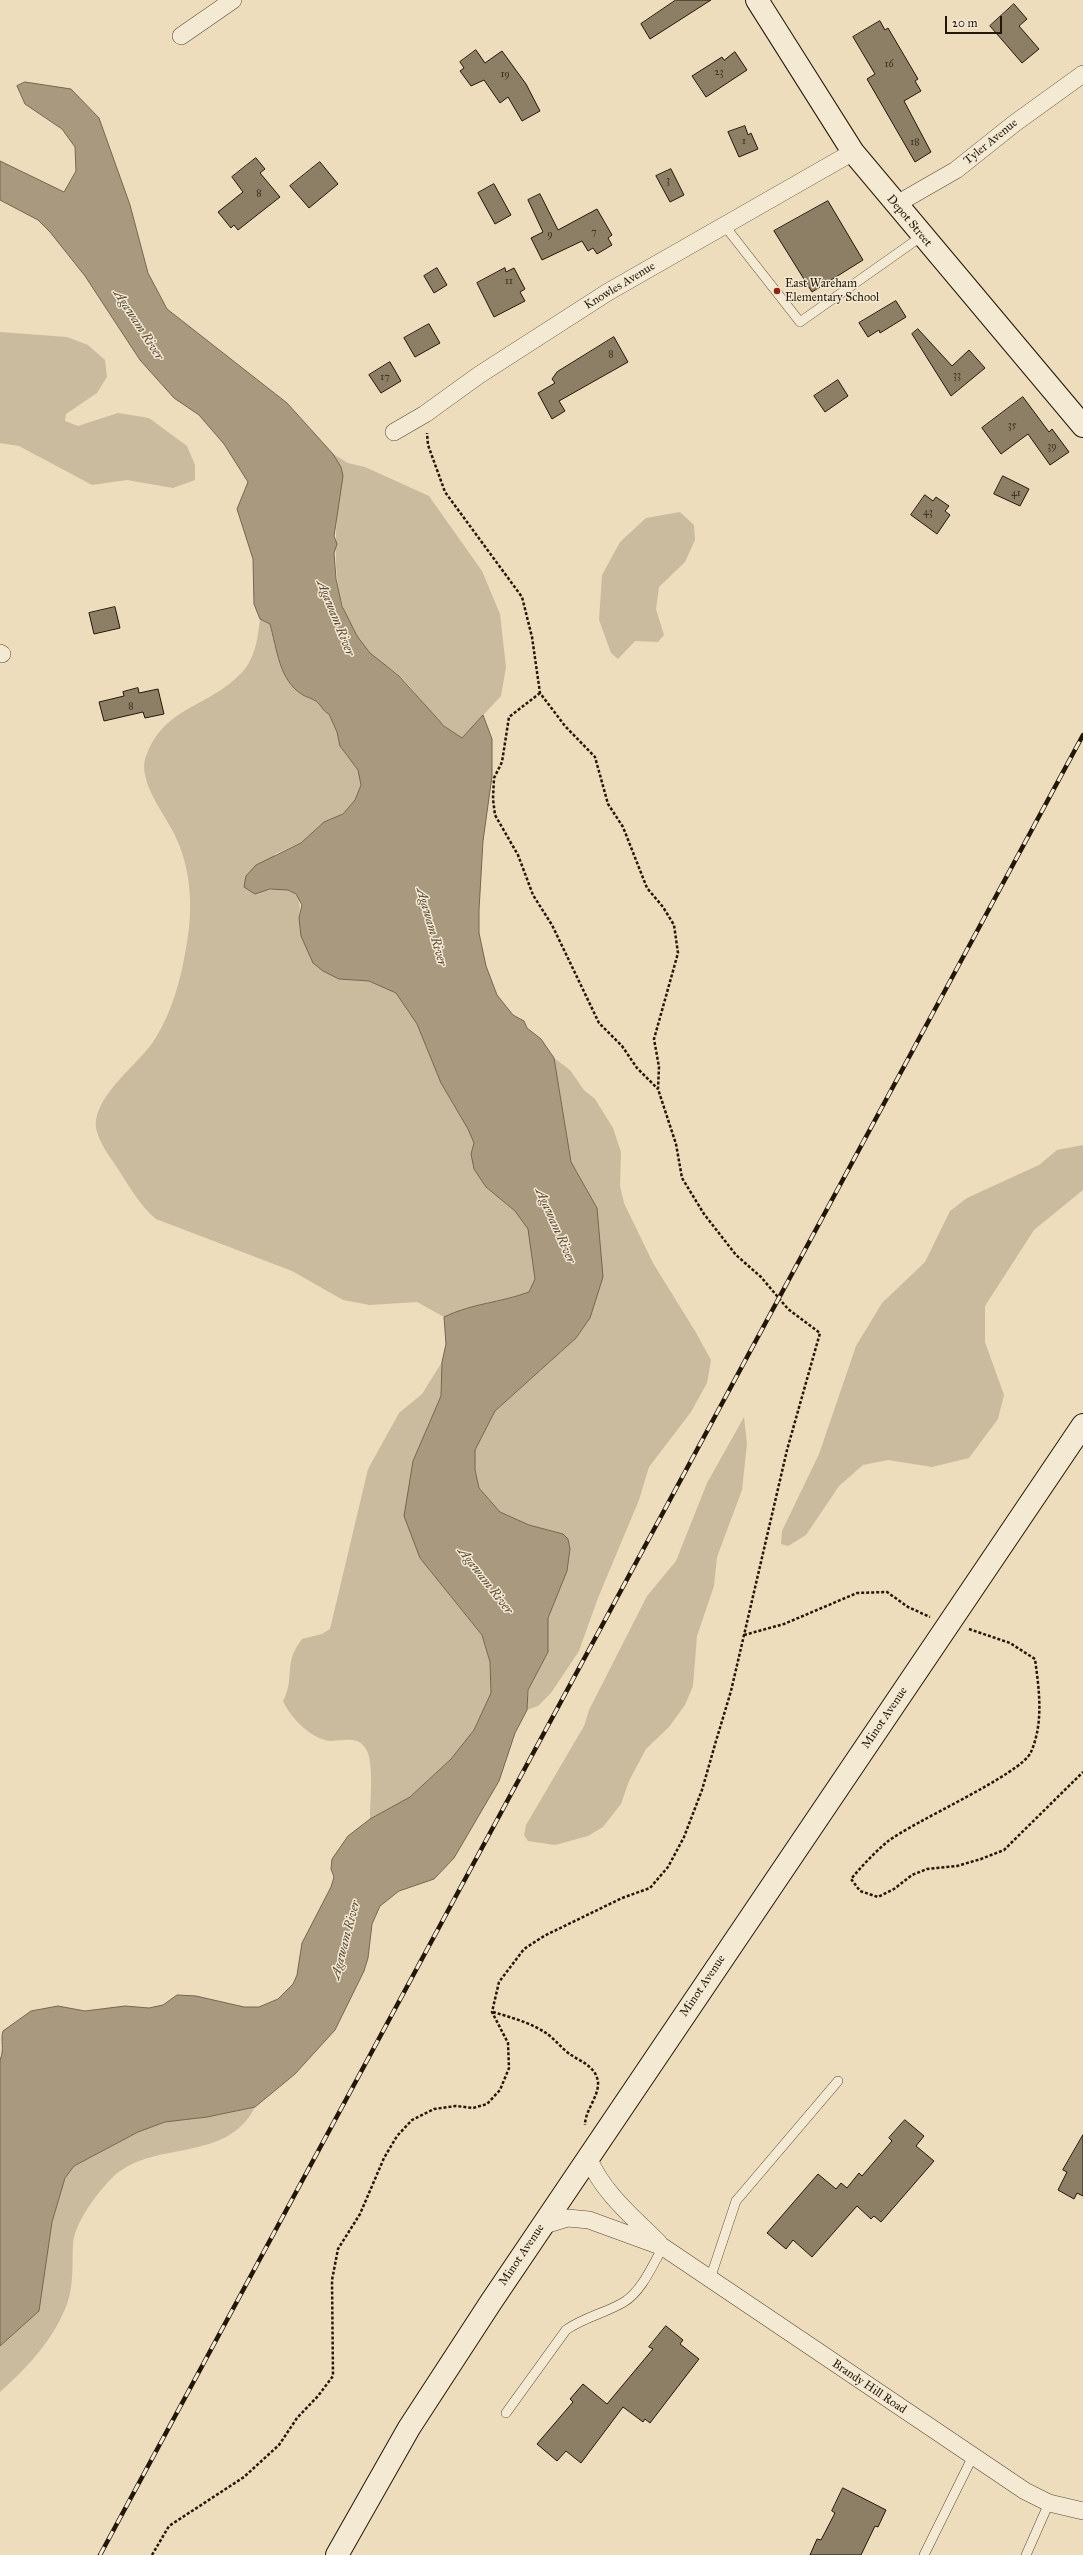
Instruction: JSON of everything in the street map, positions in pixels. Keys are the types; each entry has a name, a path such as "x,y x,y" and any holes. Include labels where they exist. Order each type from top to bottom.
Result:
{"main road":[{"name":"Depot Street","path":"757,0 853,152 895,204 1083,426"},
{"name":"Minot Avenue","path":"337,2555 409,2428 590,2153 1083,1425"}],"street":[{"path":"181,36 233,0"},
{"name":"Tyler Avenue","path":"895,204 956,170 1015,123 1083,74"},
{"name":"Knowles Avenue","path":"394,432 425,414 479,375 608,292 853,152"},
{"name":"Brandy Hill Road","path":"590,2153 594,2172 605,2187 663,2247 1025,2491 1049,2503 1083,2510"},
{"name":"Brandy Hill Road","path":"542,2226 568,2218 589,2220 663,2247"}],"lane":[{"path":"724,225 800,322 922,236"},
{"path":"710,2279 736,2200 838,2081"},
{"path":"506,2414 566,2330 577,2323 625,2302 641,2284 663,2247"},
{"path":"924,2555 973,2456"},
{"path":"1026,2555 1049,2503"}],"path":[{"path":"152,2555 169,2526 244,2477 279,2445 297,2418 318,2396 333,2376 332,2280 338,2249 360,2214 384,2158 397,2136 412,2120 434,2109 456,2106 472,2108 486,2104 500,2090 509,2068 508,2043 492,2012 499,1982 524,1949 544,1936 622,1898 650,1888 668,1867 684,1837 702,1790 731,1691 788,1450 820,1333 788,1309 761,1277 736,1255 704,1214 682,1178 676,1144 658,1089 659,1067 654,1039 678,954 674,925 663,907 647,888 623,827 608,804 595,758 565,726 540,693 532,637 522,597 445,492 428,445 425,414"},
{"path":"540,693 510,717 502,762 494,778 493,799 496,815 518,855 533,895 552,925 599,1023 622,1046 637,1068 658,1089"},
{"path":"744,1635 784,1624 857,1593 887,1592 908,1607 949,1623 1010,1643 1035,1659 1039,1688 1039,1720 1031,1753 1011,1772 888,1841 851,1879 860,1891 878,1897 894,1889 917,1873 963,1864 1004,1850 1083,1772"},
{"path":"492,2012 545,2032 563,2046 570,2054 584,2061 594,2072 598,2083 585,2116 585,2128 590,2153"}],"shaded area":[{"path":"0,332 67,337 88,345 105,360 107,377 97,393 66,414 65,421 78,426 118,413 149,418 187,446 195,465 195,480 173,488 127,480 92,485 19,446 0,443"},
{"path":"333,454 348,463 365,467 429,496 482,571 500,614 506,667 501,696 462,738 436,717 400,676 372,656 348,619 338,584 336,566 337,495"},
{"path":"680,512 694,525 695,540 685,562 659,587 656,609 664,635 658,642 635,641 618,659 611,653 599,620 602,575 620,542 646,518"},
{"path":"260,619 270,624 280,663 289,681 295,689 303,695 316,701 329,714 337,732 340,746 358,770 361,785 355,800 343,814 324,822 301,843 275,854 254,894 263,891 281,889 294,893 298,899 300,907 299,918 339,979 369,981 396,993 417,1024 441,1083 468,1129 474,1143 471,1154 486,1187 515,1211 529,1229 535,1279 529,1292 465,1309 444,1317 417,1302 370,1305 343,1300 292,1271 156,1219 134,1194 102,1145 98,1136 96,1120 100,1107 117,1082 148,1049 161,1029 171,1007 184,960 190,921 190,893 186,866 173,831 154,799 145,777 144,766 146,756 153,740 173,719 223,689 244,670 255,649"},
{"path":"554,1058 570,1070 584,1090 595,1099 613,1128 621,1152 620,1186 624,1203 653,1263 711,1360 707,1383 691,1412 649,1467 639,1500 598,1598 579,1651 551,1693 538,1706 527,1710 528,1690 548,1652 548,1618 567,1571 570,1549 568,1539 563,1534 529,1525 500,1512 479,1488 475,1470 475,1450 495,1411 576,1338 590,1318 597,1208 571,1162"},
{"path":"1083,1145 1083,1190 1034,1230 985,1306 985,1342 1004,1395 998,1419 969,1458 932,1467 888,1460 863,1465 839,1486 806,1535 788,1546 781,1544 782,1531 819,1454 856,1346 882,1303 925,1262 950,1211 967,1198 1039,1165 1057,1150"},
{"path":"442,1362 441,1396 413,1461 420,1558 482,1635 490,1662 491,1693 474,1730 451,1759 410,1797 370,1819 370,1765 367,1751 363,1745 353,1740 330,1741 319,1738 295,1719 283,1701 289,1684 292,1656 296,1648 302,1639 322,1634 330,1629 368,1469 399,1413 422,1394"},
{"path":"744,1417 747,1444 742,1490 717,1557 714,1586 697,1636 693,1686 685,1705 669,1727 646,1749 629,1781 621,1804 603,1827 588,1836 555,1845 528,1841 524,1835 526,1825 584,1726 589,1710 647,1596 676,1561 707,1483"},
{"path":"255,2107 242,2125 226,2137 207,2144 146,2159 127,2167 105,2185 87,2209 77,2227 74,2236 71,2289 62,2317 39,2352 0,2392 0,2346 39,2311 52,2222 65,2178 74,2166 138,2132 165,2122 207,2117"}],"water":[{"name":"Agawam River","path":"25,82 71,89 99,118 130,205 148,273 167,309 287,403 333,454 341,467 343,476 334,536 337,544 334,553 336,579 342,606 357,636 370,653 399,676 444,726 462,738 483,715 492,739 492,776 483,841 479,910 479,933 486,966 497,995 513,1015 524,1021 527,1028 541,1039 554,1058 571,1162 597,1208 603,1277 590,1318 576,1338 495,1411 475,1450 475,1470 479,1488 500,1512 529,1525 563,1534 568,1539 570,1549 567,1571 548,1618 548,1652 528,1690 527,1710 515,1733 499,1781 454,1858 434,1879 399,1891 380,1906 372,1924 368,1958 364,1971 335,2030 295,2074 255,2107 207,2117 165,2122 138,2132 74,2166 65,2178 52,2222 39,2311 0,2346 0,2060 3,2031 31,2011 58,2006 85,2011 125,2006 149,2008 163,2005 177,1995 196,1996 244,2007 259,2007 278,1999 293,1984 297,1975 302,1943 331,1887 334,1877 331,1869 332,1859 348,1836 370,1819 410,1797 451,1759 474,1730 491,1693 490,1662 482,1635 420,1558 404,1516 413,1461 441,1396 442,1362 446,1344 444,1317 465,1309 529,1292 535,1279 528,1229 515,1211 486,1187 474,1169 471,1154 474,1143 468,1129 441,1083 417,1024 396,993 369,981 339,979 323,971 313,963 301,936 299,918 302,905 296,894 288,890 270,889 255,894 244,887 246,876 256,865 301,843 324,822 343,814 355,800 361,785 358,770 340,746 337,732 329,714 316,701 303,695 289,682 280,664 270,624 260,619 254,604 253,559 237,509 248,482 224,444 199,415 174,398 140,360 85,276 50,232 38,220 0,200 0,161 64,192 76,171 75,147 62,129 25,104 17,86"}],"building":[{"path":"676,0 711,0 650,39 641,24"},
{"path":"1014,4 1027,19 1019,26 1039,49 1022,63 990,26"},
{"path":"880,21 885,30 888,28 918,79 915,81 921,91 904,101 931,152 915,162 867,79 875,74 853,37"},
{"path":"476,50 485,63 502,51 526,84 540,111 522,121 508,97 500,103 484,80 471,86 460,71 464,68 460,62"},
{"path":"735,52 747,70 706,97 692,76 722,57 724,60"},
{"path":"745,126 748,135 751,133 758,149 739,157 728,132"},
{"path":"256,158 265,169 260,173 280,197 238,230 234,225 231,228 218,212 243,192 232,177"},
{"path":"320,162 338,184 309,208 290,186"},
{"path":"671,169 684,195 670,202 656,176"},
{"path":"494,184 511,215 495,224 478,193"},
{"path":"540,194 558,230 597,209 612,235 608,238 612,245 597,254 593,248 588,251 582,241 542,260 531,238 543,232 528,200"},
{"path":"828,201 863,260 812,292 774,231"},
{"path":"437,268 447,285 434,293 424,276"},
{"path":"505,268 506,272 514,268 525,289 520,292 525,301 494,317 477,283"},
{"path":"896,301 906,317 880,333 879,330 868,337 859,323"},
{"path":"429,324 440,343 415,357 404,338"},
{"path":"918,329 952,366 969,350 985,368 951,396 912,334"},
{"path":"614,337 628,362 559,401 565,411 552,419 538,393 555,383 552,379 557,372"},
{"path":"390,362 401,381 381,393 369,375"},
{"path":"838,380 848,396 825,412 814,396"},
{"path":"1023,397 1049,432 1052,429 1069,452 1050,465 1028,434 1001,454 982,428"},
{"path":"1003,476 1029,489 1020,506 994,494"},
{"path":"925,495 933,501 936,497 949,506 945,511 950,515 937,534 911,515"},
{"path":"115,607 120,628 94,634 89,613"},
{"path":"138,688 139,693 158,689 164,714 145,718 143,712 104,721 99,702 124,696 123,692"},
{"path":"905,2120 924,2136 916,2146 934,2161 881,2222 874,2216 871,2219 857,2206 812,2257 793,2240 786,2249 767,2233 818,2174 836,2189 841,2183 847,2188 859,2173 862,2176 892,2141 889,2138"},
{"path":"1083,2135 1083,2196 1077,2193 1074,2199 1058,2190 1067,2172 1063,2170"},
{"path":"666,2326 683,2340 680,2344 699,2359 650,2423 645,2419 643,2422 623,2407 581,2463 566,2451 557,2461 537,2444 573,2402 570,2399 583,2384 607,2404 653,2349 649,2347"},
{"path":"843,2488 886,2510 878,2527 875,2526 861,2555 810,2555 817,2539 821,2540 835,2513 832,2511"}],"railway":[{"path":"100,2555 1083,735"}],"place":[{"name":"East Wareham Elementary School","path":"777,291"}]}
